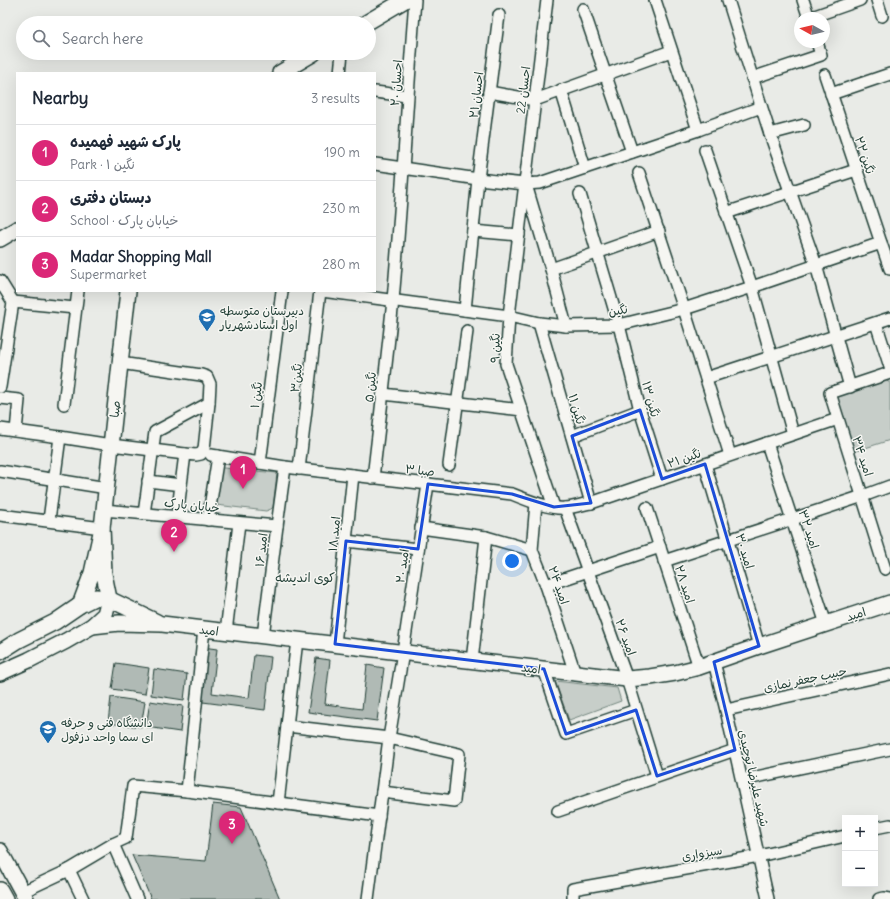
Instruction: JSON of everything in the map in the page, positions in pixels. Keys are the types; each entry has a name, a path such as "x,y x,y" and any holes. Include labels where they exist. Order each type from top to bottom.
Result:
{"main road":[{"path":"376,17 405,0"},
{"path":"282,72 302,60"},
{"path":"0,239 16,230"},
{"name":"صبا","path":"102,528 128,292"},
{"path":"0,673 66,641 92,626 106,614 109,599 104,574 102,528"},
{"path":"80,605 92,573 102,528"},
{"path":"0,652 19,640 55,622 80,605 96,597 109,599 162,624"},
{"name":"امید","path":"162,624 627,679 675,673 699,667 890,603"},
{"path":"55,622 52,628 53,636 58,641 66,641"},
{"path":"92,626 119,623 162,624"},
{"path":"19,640 29,641 34,647 34,654 29,660"},
{"path":"0,851 24,895"},
{"path":"0,890 5,899"}],"street":[{"name":"احسان ۲۰","path":"393,300 404,168 407,96 415,0"},
{"name":"احسان 22","path":"525,184 547,0"},
{"path":"655,0 698,130"},
{"path":"728,0 789,192 816,265 850,387 890,373"},
{"path":"803,0 807,12"},
{"path":"826,12 860,0"},
{"path":"877,0 882,16"},
{"path":"583,9 632,152"},
{"name":"احسان ۲۱","path":"465,310 478,179 499,14"},
{"path":"752,78 821,55 819,48"},
{"path":"489,92 535,100 671,51"},
{"path":"340,72 341,60"},
{"path":"831,94 890,74"},
{"name":"نگین ۲۲","path":"825,75 881,243"},
{"path":"561,90 585,168"},
{"path":"376,92 407,96"},
{"path":"376,164 478,179 525,184 540,183 698,130 761,107"},
{"path":"770,134 804,125"},
{"path":"705,150 752,287 793,434"},
{"path":"726,213 856,170"},
{"path":"639,173 659,231 730,455"},
{"path":"525,184 566,326"},
{"name":"نگین ۹","path":"525,184 509,316 506,364 560,508"},
{"name":"نگین ۱۳","path":"580,194 619,325 640,410 662,479"},
{"path":"473,231 519,235"},
{"path":"551,270 659,231"},
{"path":"881,243 888,257 890,269"},
{"name":"نگین","path":"329,292 509,316 539,323 566,326 619,325 684,309 881,243"},
{"path":"0,281 13,302 0,387"},
{"path":"64,404 78,292"},
{"name":"نگین ۱","path":"260,462 282,292"},
{"name":"نگین۳","path":"299,469 321,292"},
{"name":"نگین ۵","path":"373,478 393,300"},
{"path":"13,302 75,308"},
{"path":"706,378 890,318"},
{"name":"نگین ۱۱","path":"539,323 591,503"},
{"path":"876,323 890,366"},
{"path":"449,465 467,330"},
{"path":"120,363 207,377 210,384 209,403 204,449 201,454"},
{"name":"امید ۳۴","path":"850,387 830,394 885,569"},
{"path":"383,394 522,410"},
{"path":"0,398 19,400 16,431"},
{"path":"144,514 155,432 209,403"},
{"path":"572,436 640,410"},
{"name":"نگین ۲۱","path":"536,503 560,508 591,503 838,419"},
{"path":"0,429 111,445 185,454 218,456 299,469"},
{"path":"49,520 60,437"},
{"name":"امید ۳۲","path":"767,443 826,624"},
{"path":"177,517 185,454"},
{"path":"208,520 218,456"},
{"name":"امید ۳۰","path":"705,464 759,646"},
{"name":"امید ۱۶","path":"263,636 285,467"},
{"name":"صبا ۳","path":"299,469 512,494 536,503"},
{"path":"0,471 107,488"},
{"name":"امید ۱۸","path":"335,644 354,475"},
{"path":"148,481 181,485"},
{"name":"امید ۲۰","path":"368,899 389,738 428,484"},
{"path":"664,561 890,486"},
{"name":"امید ۲۴","path":"536,503 532,550 546,585 575,673"},
{"name":"امید ۲۶","path":"560,508 588,571 627,679 657,776"},
{"name":"امید ۲۸","path":"647,508 699,667"},
{"name":"خیابان پارک","path":"104,510 277,526"},
{"path":"0,515 49,520 102,528"},
{"path":"226,632 239,523"},
{"path":"421,528 486,538 532,550"},
{"path":"472,661 486,538"},
{"path":"346,541 418,549"},
{"path":"546,585 660,547"},
{"path":"187,791 204,629"},
{"path":"278,803 297,640"},
{"name":"شهید علیرضا توحیدی","path":"714,662 768,899"},
{"path":"544,669 566,734 636,710"},
{"name":"حبیب جعفر نمازی","path":"726,710 890,674"},
{"path":"287,726 389,738 459,754 454,801 382,792"},
{"path":"742,780 890,749"},
{"path":"558,810 735,750"},
{"path":"24,895 126,838 133,786 187,791 379,816"},
{"path":"878,827 890,825"},
{"name":"سبزواری","path":"572,899 573,889 759,856 842,837"},
{"path":"113,844 137,899"},
{"path":"69,870 82,899"},
{"path":"879,899 890,899"}],"highlighted area":[{"path":"640,410 662,479 705,464 759,646 714,662 735,750 657,776 636,710 566,734 544,669 335,644 346,541 418,549 428,484 512,494 554,507 591,503 572,436"}],"shaded area":[{"path":"884,378 890,382 890,440 853,452 834,396"},
{"path":"213,467 277,473 273,507 266,511 208,504"},
{"path":"555,681 617,688 621,701 569,720"}],"building":[{"path":"203,647 217,649 212,693 249,698 254,655 271,657 265,710 195,701"},
{"path":"316,658 330,660 325,704 362,709 367,665 384,668 377,721 308,712"},
{"path":"116,663 149,668 145,694 112,689"},
{"path":"154,669 187,674 184,700 151,695"},
{"path":"111,697 145,702 141,727 108,723"},
{"path":"150,701 183,706 180,732 146,727"},
{"path":"213,804 241,807 280,899 151,899 132,855 206,861"}],"place":[{"name":"دبیرستان متوسطه اول استادشهریار","path":"207,332"},
{"name":"پارک شهید فهمیده","path":"243,489"},
{"name":"دبستان دفتری","path":"174,552"},
{"name":"دانشگاه فنی و حرفه ای سما واحد دزفول","path":"48,744"},
{"name":"Madar Shopping Mall","path":"232,844"}],"district":[{"name":"کوی اندیشه","path":"305,577"}]}
